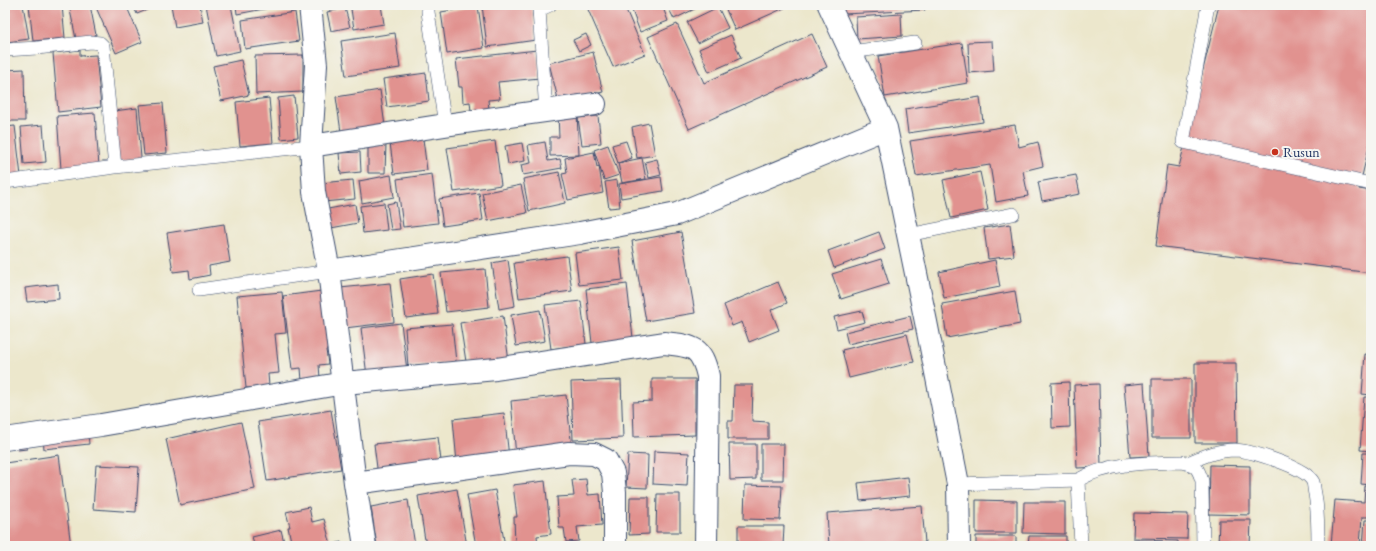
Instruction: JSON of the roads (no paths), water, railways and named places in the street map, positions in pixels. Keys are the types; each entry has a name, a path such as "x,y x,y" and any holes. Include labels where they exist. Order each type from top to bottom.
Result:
{"street":[{"path":"310,5 316,65 311,146 314,192 329,271 344,383 355,483 365,546"},
{"path":"829,5 886,128 958,484 959,546"},
{"path":"311,146 595,104"},
{"path":"329,271 580,233 677,214 886,128"},
{"path":"5,439 344,383 496,369 664,343 687,346 701,354 708,376 706,546"},
{"path":"355,483 569,453 594,454 606,460 613,473 615,492 615,546"}],"lane":[{"path":"428,5 445,125"},
{"path":"1208,5 1183,142 1371,184"},
{"path":"542,6 546,112"},
{"path":"5,50 91,42 100,43 103,46 115,167"},
{"path":"851,52 915,43"},
{"path":"5,182 115,167 311,146"},
{"path":"908,235 1012,214"},
{"path":"199,290 329,271"},
{"path":"1188,463 1209,453 1235,450 1265,456 1298,469 1308,475 1313,482 1317,507 1318,546"},
{"path":"958,484 1078,480 1089,474 1124,464 1188,463 1196,466 1202,481 1203,546"},
{"path":"1078,480 1081,546"}],"place":[{"name":"Rusun","path":"1275,152"}]}
